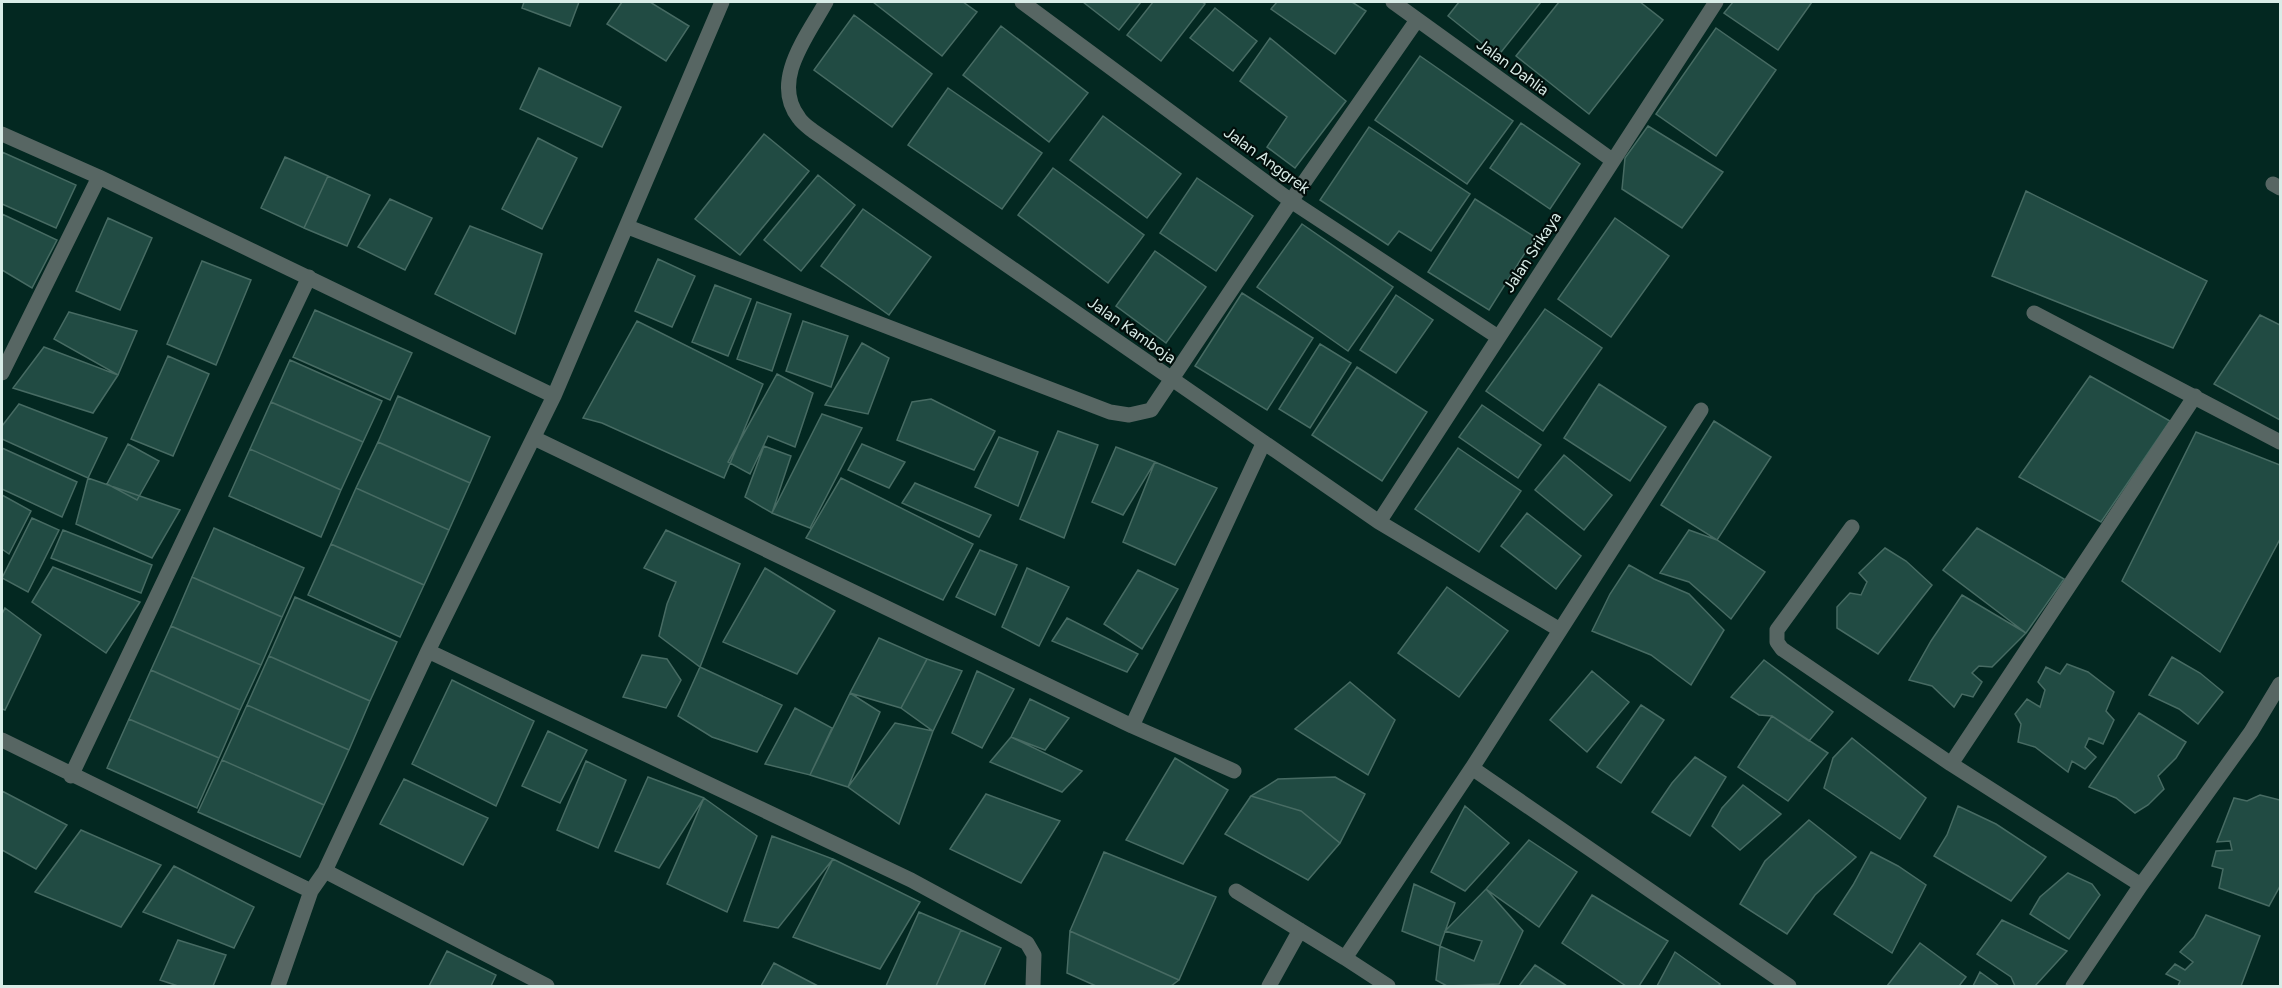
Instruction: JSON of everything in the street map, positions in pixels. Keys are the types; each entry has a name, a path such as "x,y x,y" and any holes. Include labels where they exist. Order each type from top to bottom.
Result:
{"street":[{"path":"278,987 311,891 325,871 428,651 554,396 722,2"},
{"name":"Jalan Kamboja","path":"826,2 789,71 788,93 798,118 1263,444 1379,522 1560,630"},
{"name":"Jalan Anggrek","path":"1022,2 1291,201 1498,337"},
{"name":"Jalan Dahlia","path":"1393,2 1612,160"},
{"name":"Jalan Srikaya","path":"1379,522 1716,2"},
{"path":"628,227 1110,412 1129,415 1151,410 1291,201 1417,20"},
{"path":"2,134 99,177 554,396"},
{"path":"2,373 99,177"},
{"path":"71,776 309,277"},
{"path":"2034,313 2280,442"},
{"path":"1950,765 2195,396"},
{"path":"1345,958 1472,768 1701,410"},
{"path":"534,438 1132,726 1234,771"},
{"path":"1132,726 1263,444"},
{"path":"1852,527 1777,630 1777,642 1792,657 1950,765 2141,885"},
{"path":"428,651 911,880 1027,944 1034,955 1033,987"},
{"path":"2073,987 2141,885 2251,732 2280,684"},
{"path":"2,740 71,776 311,891"},
{"path":"1472,768 1789,987"},
{"path":"325,871 547,987"},
{"path":"1236,891 1388,987"},
{"path":"1269,987 1300,930"}],"building":[{"path":"524,2 579,2 570,26 522,8"},
{"path":"622,2 650,2 689,26 666,61 607,24"},
{"path":"873,2 963,2 977,12 942,56"},
{"path":"1083,2 1141,2 1119,30"},
{"path":"1153,2 1202,2 1205,4 1161,61 1127,35"},
{"path":"1277,2 1352,2 1366,11 1335,54 1271,9"},
{"path":"1459,2 1541,2 1498,56 1448,16"},
{"path":"1559,2 1640,2 1663,20 1589,114 1516,56"},
{"path":"1733,2 1812,2 1778,50 1724,13"},
{"path":"1215,8 1257,41 1233,71 1190,38"},
{"path":"854,15 932,74 892,127 814,70"},
{"path":"1001,26 1088,93 1049,142 963,75"},
{"path":"1716,28 1776,70 1716,156 1656,114"},
{"path":"1270,38 1346,101 1295,168 1267,147 1287,117 1240,81"},
{"path":"1420,56 1513,121 1467,184 1375,120"},
{"path":"539,68 621,107 602,147 520,109"},
{"path":"948,88 1042,153 1002,209 908,145"},
{"path":"1103,116 1181,174 1147,218 1070,160"},
{"path":"1521,123 1580,164 1550,209 1490,168"},
{"path":"1648,126 1723,172 1682,228 1622,189 1625,158"},
{"path":"1369,127 1470,194 1431,251 1399,231 1388,245 1320,200"},
{"path":"764,134 809,171 740,255 695,219"},
{"path":"538,138 577,158 542,229 502,209"},
{"path":"2,152 76,185 56,228 2,204"},
{"path":"285,157 328,176 304,228 261,208"},
{"path":"1053,168 1144,235 1108,283 1018,215"},
{"path":"818,175 855,205 801,271 764,240"},
{"path":"328,176 370,195 347,246 304,228"},
{"path":"1197,178 1253,216 1216,271 1160,233"},
{"path":"2026,191 2207,281 2173,348 1992,276"},
{"path":"390,199 432,218 405,270 358,247"},
{"path":"1475,199 1535,237 1489,310 1428,272"},
{"path":"863,209 931,257 889,315 821,266"},
{"path":"2,214 57,240 32,288 2,270"},
{"path":"108,218 152,238 120,310 76,291"},
{"path":"1615,218 1669,256 1611,337 1558,299"},
{"path":"1302,224 1393,287 1348,351 1257,287"},
{"path":"470,226 542,254 515,334 435,294"},
{"path":"1155,251 1206,287 1166,343 1116,306"},
{"path":"658,259 695,276 672,327 635,311"},
{"path":"202,261 251,280 216,365 167,344"},
{"path":"715,285 751,299 728,356 692,342"},
{"path":"1242,293 1313,338 1267,410 1195,366"},
{"path":"1396,295 1433,320 1396,373 1360,350"},
{"path":"757,302 791,314 772,371 737,359"},
{"path":"1545,309 1602,348 1543,431 1486,391"},
{"path":"315,310 412,353 390,400 293,357"},
{"path":"69,312 137,331 118,375 54,339"},
{"path":"2260,315 2280,325 2280,420 2214,384"},
{"path":"637,321 763,384 724,478 602,423 583,418"},
{"path":"803,321 848,336 831,387 786,371"},
{"path":"862,343 889,358 868,414 825,405"},
{"path":"1320,344 1351,363 1310,428 1279,409"},
{"path":"44,347 118,375 93,413 13,388"},
{"path":"168,356 209,374 173,456 131,439"},
{"path":"290,360 382,401 363,442 271,402"},
{"path":"1357,367 1427,412 1382,481 1312,435"},
{"path":"777,374 813,393 795,447 768,436 750,474 728,462"},
{"path":"2090,376 2170,421 2101,522 2019,477"},
{"path":"1599,384 1666,427 1630,481 1564,438"},
{"path":"398,396 490,437 470,483 378,442"},
{"path":"931,399 995,431 974,470 897,440 912,402"},
{"path":"271,402 363,442 341,490 250,449"},
{"path":"19,404 107,438 88,478 2,439 2,426"},
{"path":"1482,405 1541,445 1518,478 1459,437"},
{"path":"822,414 862,428 810,528 772,513"},
{"path":"1714,421 1771,457 1717,540 1661,505"},
{"path":"1058,431 1098,445 1064,538 1020,519"},
{"path":"2196,432 2280,465 2280,539 2220,652 2122,581"},
{"path":"999,437 1038,452 1018,506 975,487"},
{"path":"378,442 470,483 449,530 356,488"},
{"path":"128,444 159,461 137,500 107,484"},
{"path":"862,444 905,462 889,488 848,470"},
{"path":"764,446 791,456 772,513 745,497"},
{"path":"1116,447 1155,462 1123,515 1092,502"},
{"path":"2,448 77,482 62,517 2,489"},
{"path":"1458,448 1521,491 1479,552 1415,509"},
{"path":"250,449 341,490 321,537 229,496"},
{"path":"1564,455 1612,495 1584,530 1535,490"},
{"path":"1155,462 1217,488 1175,565 1123,542"},
{"path":"88,478 180,510 152,558 76,524"},
{"path":"841,478 973,544 943,600 806,538"},
{"path":"915,483 991,515 979,537 902,503"},
{"path":"356,488 449,530 424,585 331,544"},
{"path":"2,495 31,511 9,554 2,549"},
{"path":"1527,513 1581,556 1556,589 1501,546"},
{"path":"32,518 59,530 28,592 2,578"},
{"path":"214,528 304,568 282,617 192,577"},
{"path":"1977,528 2064,579 2026,633 1943,570"},
{"path":"63,530 152,565 141,593 51,558"},
{"path":"666,530 740,564 700,667 659,636 667,604 676,582 644,568"},
{"path":"1689,530 1717,540 1765,572 1731,619 1689,582 1660,573"},
{"path":"331,544 424,585 400,637 308,595"},
{"path":"1885,548 1906,561 1932,585 1878,654 1837,628 1837,607 1850,593 1861,595 1867,582 1859,573"},
{"path":"980,550 1017,565 995,615 956,597"},
{"path":"1629,565 1689,594 1724,630 1691,685 1651,655 1592,631 1610,594"},
{"path":"53,567 140,602 106,653 32,602"},
{"path":"765,568 835,611 797,674 723,642"},
{"path":"1027,568 1069,587 1039,646 1002,627"},
{"path":"1138,570 1178,589 1142,649 1104,624"},
{"path":"192,577 282,617 261,665 171,626"},
{"path":"1447,587 1508,631 1459,697 1398,653"},
{"path":"1962,595 2026,633 1992,667 1979,666 1972,673 1982,682 1973,697 1962,694 1954,707 1932,686 1909,680 1931,641"},
{"path":"295,597 397,642 370,701 269,656"},
{"path":"5,608 41,635 5,710 2,709 2,614"},
{"path":"1067,618 1138,654 1127,672 1052,641"},
{"path":"171,626 261,665 240,710 151,670"},
{"path":"879,638 927,659 901,708 850,693"},
{"path":"642,655 667,659 681,680 666,708 623,697"},
{"path":"269,656 370,701 349,750 247,705"},
{"path":"2172,657 2200,673 2223,692 2198,724 2179,709 2149,695"},
{"path":"927,659 962,671 933,731 901,708"},
{"path":"1764,660 1833,712 1809,741 1772,716 1759,715 1731,697"},
{"path":"2067,664 2088,672 2114,692 2106,711 2114,720 2103,744 2089,738 2085,747 2096,757 2085,769 2072,761 2068,772 2035,747 2018,742 2021,724 2015,714 2027,699 2040,707 2045,690 2038,682 2046,667 2060,674"},
{"path":"700,667 782,705 757,752 712,737 678,716"},
{"path":"151,670 240,710 219,758 129,719"},
{"path":"977,671 1014,689 982,748 952,733"},
{"path":"1592,671 1629,702 1587,752 1550,720"},
{"path":"452,680 534,721 496,806 412,764"},
{"path":"1350,682 1395,720 1368,775 1295,729"},
{"path":"850,693 880,712 848,787 810,775"},
{"path":"1030,699 1069,718 1045,750 1011,737"},
{"path":"247,705 349,750 324,805 222,760"},
{"path":"1641,705 1664,720 1621,783 1597,767"},
{"path":"795,708 832,728 810,775 765,764"},
{"path":"2139,713 2186,742 2176,758 2158,776 2164,789 2148,805 2135,813 2116,798 2089,787"},
{"path":"1772,716 1828,753 1788,801 1738,767"},
{"path":"129,719 219,758 197,808 107,768"},
{"path":"895,723 933,731 899,824 848,787"},
{"path":"548,731 587,750 560,803 522,786"},
{"path":"1011,737 1082,771 1062,792 990,762"},
{"path":"1852,738 1926,798 1900,839 1824,788 1833,758"},
{"path":"1695,757 1726,777 1690,836 1652,812 1672,783"},
{"path":"1175,758 1228,790 1183,864 1126,840"},
{"path":"222,760 324,805 300,857 198,812"},
{"path":"586,761 626,780 598,848 557,830"},
{"path":"648,777 704,798 659,868 615,851"},
{"path":"1335,777 1365,794 1340,843 1301,811 1251,796 1278,779"},
{"path":"404,779 488,818 463,865 380,824"},
{"path":"1743,785 1781,814 1740,850 1712,826 1722,808"},
{"path":"2,791 67,825 36,869 2,850"},
{"path":"986,794 1060,821 1021,883 950,849"},
{"path":"2260,795 2280,800 2280,886 2269,906 2219,888 2223,869 2212,866 2216,851 2232,850 2230,841 2217,842 2234,798 2247,801"},
{"path":"1251,796 1301,811 1340,843 1308,880 1225,834"},
{"path":"704,798 757,836 727,912 667,884"},
{"path":"1465,806 1509,843 1465,891 1431,872"},
{"path":"1958,806 1996,824 2046,857 2011,901 1934,856 1947,835"},
{"path":"1809,820 1856,857 1815,895 1787,934 1740,904 1765,861"},
{"path":"81,830 161,865 121,927 35,892"},
{"path":"772,836 833,859 778,928 744,921"},
{"path":"1529,840 1577,872 1539,927 1486,889"},
{"path":"1104,852 1216,897 1179,980 1070,931"},
{"path":"1871,852 1898,866 1926,885 1892,953 1834,914"},
{"path":"833,859 920,902 880,969 793,937"},
{"path":"174,866 254,907 234,948 143,912"},
{"path":"2068,873 2092,884 2100,895 2069,939 2030,914 2040,897"},
{"path":"1414,884 1455,903 1440,946 1402,931"},
{"path":"1486,889 1523,931 1499,984 1447,986 1436,980 1440,946 1474,961 1482,941 1445,931"},
{"path":"1592,895 1668,941 1639,986 1626,986 1562,943"},
{"path":"919,912 961,930 936,986 886,986"},
{"path":"2206,915 2260,936 2241,986 2178,986 2180,981 2166,974 2175,964 2185,970 2193,962 2180,952 2194,937"},
{"path":"2002,920 2067,951 2035,986 2015,986 2011,977 1977,954"},
{"path":"961,930 1001,948 984,986 936,986"},
{"path":"1070,931 1179,980 1171,986 1096,986 1067,973"},
{"path":"178,940 226,955 213,986 178,986 160,980"},
{"path":"1920,943 1966,977 1959,986 1887,986"},
{"path":"447,951 496,975 491,986 429,986"},
{"path":"1675,952 1720,984 1718,986 1657,986"},
{"path":"774,963 818,986 761,986"},
{"path":"1535,965 1567,986 1519,986"},
{"path":"1980,972 1999,986 1973,986"}]}
